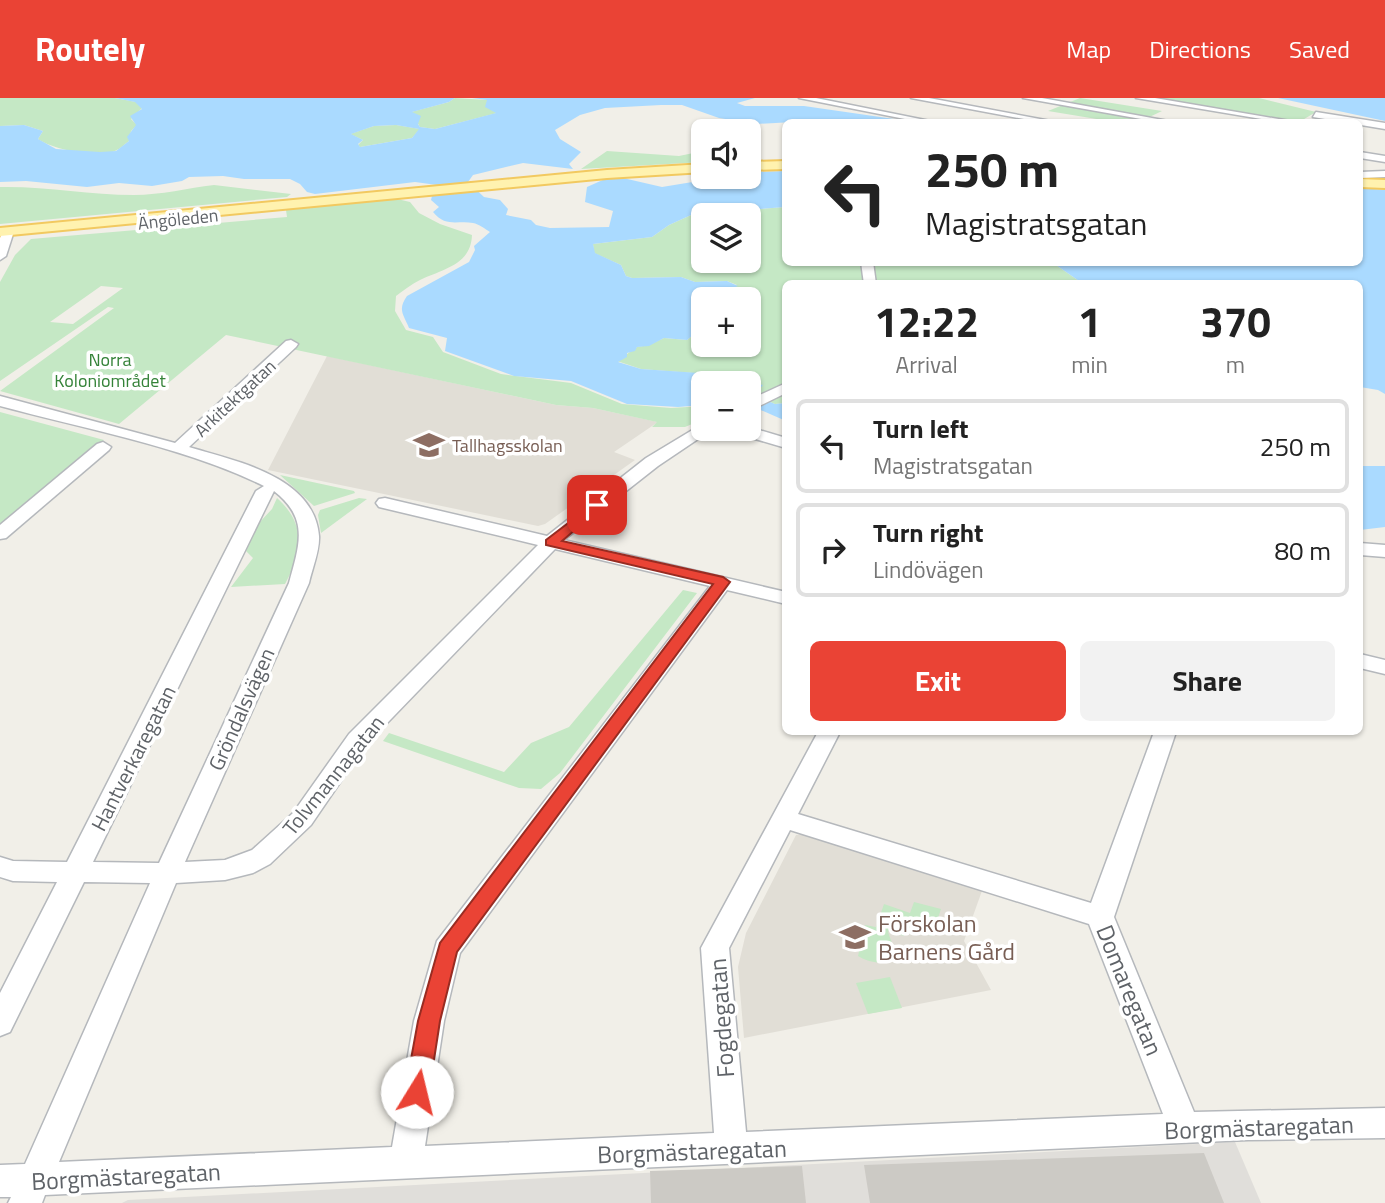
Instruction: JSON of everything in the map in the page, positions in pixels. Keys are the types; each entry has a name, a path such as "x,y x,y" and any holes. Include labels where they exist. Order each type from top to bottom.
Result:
{"main road":[{"path":"761,166 782,165"},
{"name":"Ängöleden","path":"4,233 474,187 691,169"},
{"path":"1363,183 1385,184"}],"street":[{"path":"803,98 915,119"},
{"path":"915,98 1034,119"},
{"path":"893,115 945,98"},
{"path":"1027,98 1151,119"},
{"path":"1140,98 1274,119"},
{"path":"1095,119 1147,98"},
{"path":"1310,119 1319,113 1352,119"},
{"path":"1363,121 1385,125"},
{"path":"1363,155 1385,159"},
{"path":"1363,175 1385,174"},
{"path":"0,256 4,233"},
{"name":"Arkitektgatan","path":"178,449 290,344"},
{"path":"761,400 782,389"},
{"name":"Gröndalsvägen","path":"0,401 178,449 263,478 295,501 309,530 309,550 299,583 167,873 30,1192"},
{"path":"761,436 782,442"},
{"name":"Tolvmannagatan","path":"0,867 13,871 167,873 225,870 244,866 261,857 302,819 357,740 551,542 652,463 691,437"},
{"path":"0,534 103,447"},
{"name":"Hantverkaregatan","path":"0,1023 265,491"},
{"path":"385,503 782,597"},
{"path":"1363,549 1385,551"},
{"path":"406,1163 429,1021 447,949 723,582"},
{"path":"1363,662 1385,667"},
{"name":"Fogdegatan","path":"731,1150 715,948 827,735"},
{"name":"Domaregatan","path":"1164,735 1100,917 1185,1129"},
{"path":"783,818 1100,917"},
{"name":"Borgmästaregatan","path":"0,1181 30,1192 406,1163 1385,1122"}],"shaded area":[{"path":"327,356 556,405 593,408 658,422 614,452 635,460 545,524 538,526 268,470"},
{"name":"Förskolan Barnens Gård","path":"812,833 983,888 964,941 991,990 744,1038 738,967 746,933 796,835"},
{"path":"1235,1142 1261,1203 122,1203 128,1200"}],"green space":[{"path":"0,98 115,98 136,102 142,108 131,119 137,125 131,131 129,141 115,151 97,154 45,143 38,139 43,131 24,125 0,126"},
{"path":"455,98 487,100 497,113 435,129 420,127 411,112 449,102"},
{"path":"1080,98 1162,111 1145,119 1097,119 1048,111"},
{"path":"1155,98 1259,98 1316,112 1304,119 1281,119"},
{"path":"396,125 420,129 412,138 360,147 358,145 363,140 350,134 374,126"},
{"path":"607,151 679,156 691,154 691,163 581,169"},
{"path":"214,185 291,194 287,197 0,224 0,187 134,195"},
{"name":"Norra Koloniområdet","path":"393,198 410,202 419,213 440,224 472,235 467,253 461,260 396,296 395,311 406,330 433,337 443,352 501,374 571,383 622,404 691,407 691,424 685,427 652,427 657,422 593,408 556,405 226,335 119,424 0,391 114,308 108,307 0,381 0,282 15,255 31,239 287,217 286,210","holes":["101,286 123,288 73,324 50,322"]},
{"path":"782,207 782,266 1057,266 1078,280 782,280 782,403 775,404 761,398 761,371 691,373 641,369 617,361 637,347 664,338 687,340 691,337 691,357 761,357 761,287 732,287 737,285 727,281 695,282 681,277 632,278 626,276 621,265 594,253 593,244 652,237 669,225 691,215 691,273 761,273 761,209"},
{"path":"0,412 104,440 0,529"},
{"path":"280,475 354,491 355,493 314,506"},
{"path":"277,498 293,518 299,539 295,561 285,584 231,587 253,558 246,551 258,524 272,509"},
{"path":"359,498 367,499 321,533 318,515 320,510"},
{"path":"683,590 697,593 560,773 541,789 519,788 383,741 389,733 504,772 531,743 569,727"},
{"path":"914,902 941,909 932,936 907,927 904,936 888,931 892,945 888,959 874,962 858,956 865,925 876,927 884,904 910,913"},
{"path":"890,977 902,1008 868,1014 856,983"}],"water":[{"path":"115,98 455,98 412,112 421,116 418,124 420,127 435,129 496,113 485,107 487,100 472,98 755,98 737,103 745,106 804,106 894,119 782,119 782,123 761,124 761,119 719,118 682,105 605,108 580,115 555,130 560,139 581,152 569,164 573,169 523,163 473,175 468,182 484,197 500,200 508,209 506,215 531,220 536,225 550,228 609,227 613,211 585,202 587,187 605,179 623,178 662,187 691,182 691,189 761,189 761,172 782,171 782,207 761,209 761,203 691,203 691,215 669,225 652,237 593,244 595,253 621,265 626,276 632,278 681,277 695,282 727,281 738,286 691,287 691,337 687,340 664,338 649,346 637,347 618,362 641,369 691,372 691,406 678,407 627,404 571,381 514,376 445,351 447,338 409,328 402,309 407,296 469,262 475,250 474,246 490,232 475,224 447,222 438,217 433,212 439,207 431,200 432,196 445,193 437,185 415,182 315,194 307,192 300,184 290,179 223,176 189,177 182,181 152,186 119,183 87,187 26,181 0,182 0,126 24,125 43,131 38,139 56,149 116,151 129,141 127,137 136,125 130,116 142,109 135,102","holes":["396,125 419,129 412,138 360,147 358,144 363,140 351,134 374,126"]},
{"path":"1278,98 1385,98 1385,121"},
{"path":"1363,188 1385,190 1385,394 1363,388 1363,280 1078,280 1057,266 1363,266"},
{"path":"761,398 775,404 782,403 782,419 761,410"},
{"path":"1363,466 1385,466 1385,527 1363,530"}],"building":[{"path":"1204,1153 1224,1203 870,1203 864,1165"},
{"path":"802,1166 806,1203 651,1203 650,1171"}],"place":[{"name":"Tallhagsskolan","path":"429,445"},
{"name":"Förskolan Barnens Gård","path":"855,937"}],"route":[{"path":"417,1092 429,1021 447,949 723,582 551,542 597,505"}]}
